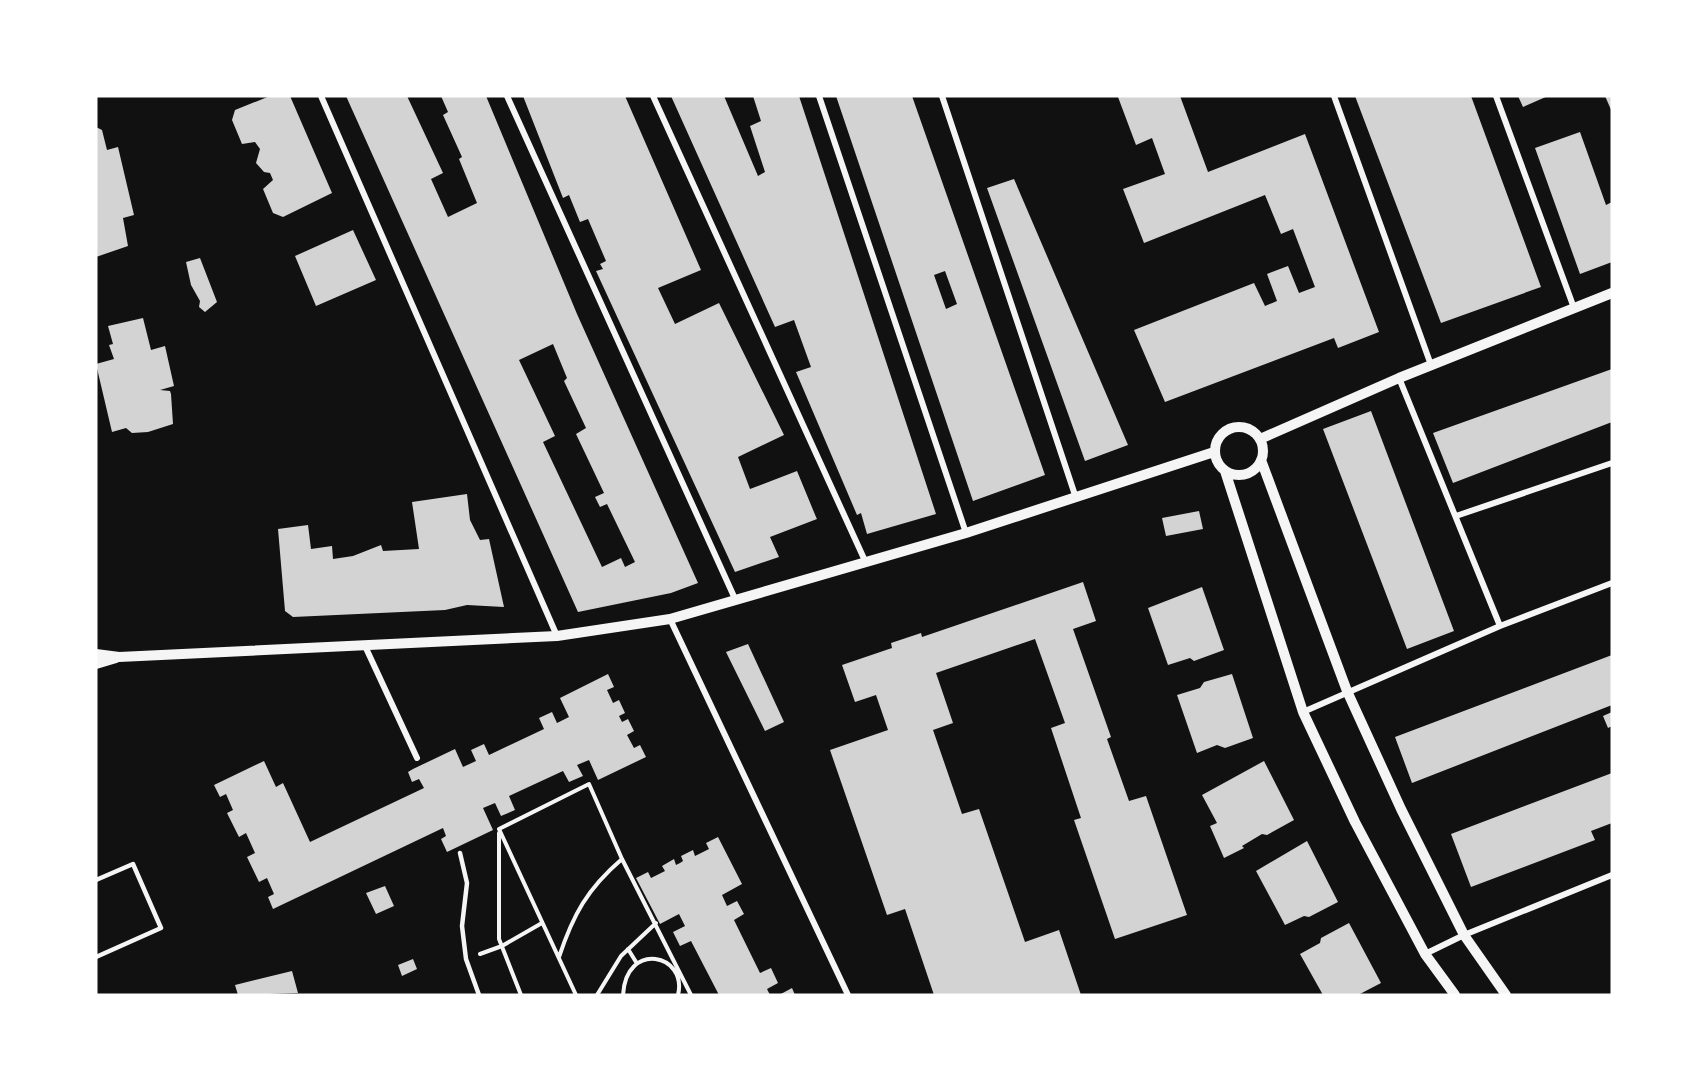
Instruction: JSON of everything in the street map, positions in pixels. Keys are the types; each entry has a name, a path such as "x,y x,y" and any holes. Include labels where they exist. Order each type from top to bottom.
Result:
{"street":[{"path":"321,96 557,636"},
{"path":"507,96 736,601"},
{"path":"653,96 866,562"},
{"path":"819,96 966,533"},
{"path":"942,96 1076,498"},
{"path":"1334,96 1431,365"},
{"path":"1496,96 1574,308"},
{"path":"1260,439 1399,378 1612,293"},
{"path":"1399,378 1500,626"},
{"path":"1455,995 1425,954 1354,822 1303,712 1225,471 1216,460 1214,452 1219,437 1233,428 1249,429 1260,439 1263,446 1261,460 1347,691 1401,809 1464,935 1506,995"},
{"path":"96,654 119,657 557,636 670,619 966,533 1214,452"},
{"path":"1225,471 1235,476 1244,475 1251,472 1261,460"},
{"path":"1456,516 1612,462"},
{"path":"1303,712 1500,626 1612,583"},
{"path":"670,619 848,995"},
{"path":"365,646 417,758"},
{"path":"96,664 119,657"},
{"path":"1425,954 1464,935 1612,875"}],"lane":[{"path":"460,853 467,883 462,926 466,960 479,995"},
{"path":"96,880 133,864 161,928 96,957"}],"path":[{"path":"499,829 589,784 622,859 691,995"},
{"path":"499,829 576,995"},
{"path":"499,829 499,939 521,995"},
{"path":"558,958 581,902 605,874 622,859"},
{"path":"466,960 502,946 542,922"},
{"path":"597,995 628,949 656,923"},
{"path":"628,949 636,962"},
{"path":"623,995 627,973 636,962 647,958 657,959 673,968 679,975 678,995"}],"building":[{"path":"270,96 290,96 332,193 283,217 273,213 263,189 273,180 270,173 264,172 256,163 260,149 255,142 242,144 232,120 235,110"},
{"path":"346,96 407,96 443,173 431,179 448,217 477,203 459,159 462,157 443,115 448,112 441,96 486,96 577,314 698,583 671,593 578,612","holes":["553,344 567,378 564,381 586,428 576,434 604,493 595,497 600,507 607,504 635,562 625,567 621,558 602,567 543,442 555,436 519,360"]},
{"path":"523,96 625,96 701,270 658,288 675,324 719,303 784,435 738,457 750,489 797,471 817,519 770,537 779,557 735,572 596,271 603,269 600,264 606,261 588,219 580,222 569,195 563,198"},
{"path":"671,96 724,96 758,176 765,172 750,126 761,121 753,96 799,96 936,514 867,534 861,513 857,515 796,372 811,367 794,320 775,327"},
{"path":"836,96 912,96 1045,475 973,501","holes":["945,271 957,304 946,309 934,275"]},
{"path":"1180,96 1208,172 1305,134 1379,332 1338,348 1334,338 1165,402 1134,330 1254,283 1265,306 1277,301 1267,274 1288,266 1299,293 1315,287 1293,229 1281,234 1265,195 1144,243 1123,189 1165,174 1152,138 1136,145 1118,97"},
{"path":"1355,96 1471,96 1541,287 1441,323"},
{"path":"1518,96 1548,96 1523,107"},
{"path":"1605,96 1612,96 1612,112"},
{"path":"96,127 102,130 107,150 118,147 134,215 123,218 128,246 96,257"},
{"path":"1580,132 1606,205 1612,202 1612,262 1580,274 1535,148"},
{"path":"1014,179 1128,445 1085,461 987,188"},
{"path":"353,230 376,280 316,306 295,256"},
{"path":"200,258 217,302 205,312 199,307 200,301 191,285 186,262"},
{"path":"143,318 151,350 165,346 174,386 160,390 170,391 173,424 148,432 132,433 126,428 112,432 96,364 114,359 109,345 113,344 108,326"},
{"path":"1612,369 1612,422 1453,483 1433,433"},
{"path":"1371,411 1454,631 1407,649 1323,429"},
{"path":"467,494 470,520 480,540 489,539 504,607 467,605 445,610 293,617 285,611 278,529 308,525 311,549 332,546 333,559 353,556 381,545 383,551 419,549 412,502"},
{"path":"1199,511 1203,529 1166,536 1162,518"},
{"path":"1083,582 1096,621 1073,629 1111,737 1107,739 1129,801 1146,796 1187,915 1115,939 1074,820 1081,818 1051,728 1065,723 1035,639 936,673 953,723 933,730 962,814 979,809 1025,942 1059,930 1081,995 934,995 905,909 887,915 830,750 888,730 876,695 855,702 842,665 892,648 891,643 921,633 922,637"},
{"path":"1202,587 1224,650 1194,661 1190,658 1168,665 1148,608"},
{"path":"748,644 784,722 765,731 726,652"},
{"path":"1612,655 1612,705 1412,783 1395,737"},
{"path":"608,674 614,687 607,690 613,703 619,700 625,713 619,716 622,722 628,719 634,731 627,735 634,748 640,745 646,757 598,780 589,760 577,765 583,776 569,782 563,771 509,796 515,810 501,816 495,803 483,808 493,830 447,852 441,839 446,836 443,828 273,909 268,897 274,894 267,878 259,882 247,857 255,853 246,833 239,837 227,813 233,810 226,794 220,797 214,785 264,761 276,787 283,783 310,842 424,788 419,779 412,782 408,772 413,769 455,749 463,767 476,761 471,750 484,744 489,755 544,729 539,718 552,712 557,723 569,717 560,698"},
{"path":"1232,674 1253,738 1225,748 1217,745 1197,753 1177,695 1200,688 1204,682"},
{"path":"1612,712 1612,726 1608,728 1603,716"},
{"path":"1264,761 1294,820 1267,835 1262,834 1242,846 1244,848 1224,858 1210,826 1217,823 1202,795"},
{"path":"1612,773 1612,823 1591,831 1595,840 1471,887 1451,834"},
{"path":"718,837 742,884 722,895 727,906 737,901 744,914 734,920 760,973 771,968 778,983 767,989 770,995 719,995 691,941 680,946 673,932 685,926 679,914 660,924 636,878 648,872 651,878 665,871 662,866 674,859 676,865 683,861 681,856 693,850 695,856 709,849 706,843"},
{"path":"1307,841 1338,902 1309,917 1304,916 1285,925 1256,871"},
{"path":"385,886 394,906 376,914 366,893"},
{"path":"1349,923 1381,983 1358,995 1323,995 1300,954 1320,943 1321,938"},
{"path":"413,959 417,969 402,976 398,965"},
{"path":"292,971 298,993 238,995 235,985"},
{"path":"792,988 795,995 779,995"}]}
